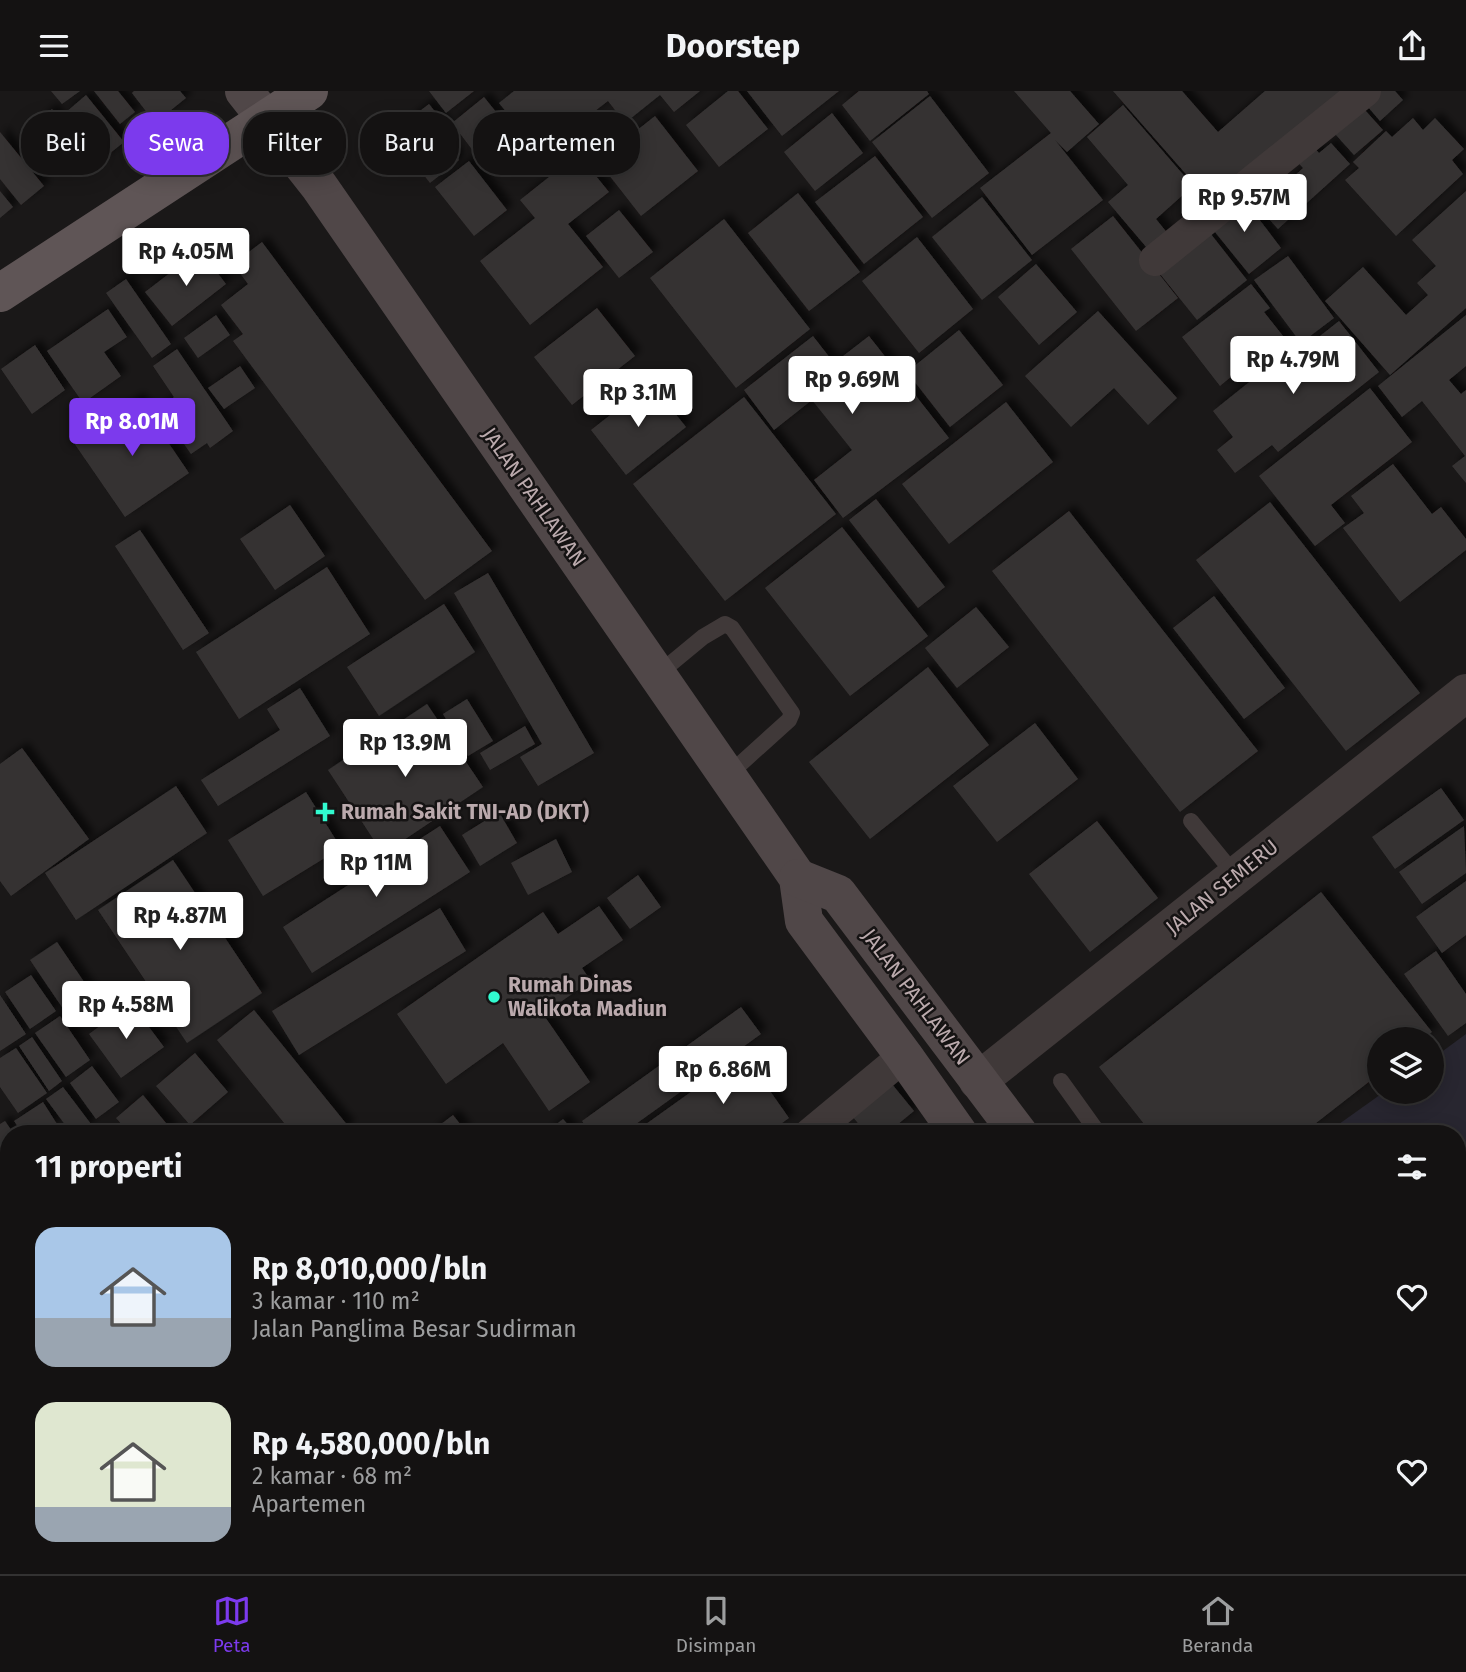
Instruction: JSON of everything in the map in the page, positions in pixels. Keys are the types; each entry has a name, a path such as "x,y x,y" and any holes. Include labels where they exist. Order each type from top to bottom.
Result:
{"main road":[{"path":"0,293 255,105 309,91"},
{"name":"JALAN PAHLAWAN","path":"255,105 319,186 798,878 804,921 952,1125"},
{"name":"JALAN PAHLAWAN","path":"798,878 838,894 1012,1125"}],"street":[{"path":"1154,260 1365,91"},
{"name":"JALAN SEMERU","path":"978,1080 1466,693"},
{"path":"821,1125 904,1056"}],"lane":[{"path":"657,675 703,637 725,624 732,628 792,713 789,720 727,776"},
{"path":"1191,821 1236,876"},
{"path":"1061,1081 1093,1125"}],"shaded area":[{"path":"1466,1034 1466,1125 1338,1125 1367,1104 1444,1104 1444,1050"}],"building":[{"path":"51,91 80,91 62,104"},
{"path":"94,91 118,91 135,112 124,112 124,121 120,124"},
{"path":"180,91 186,98 169,112 147,112 132,93"},
{"path":"429,91 474,91 447,112"},
{"path":"514,91 700,91 674,112 660,95 639,112 616,112 608,101 594,112 506,112 499,103"},
{"path":"728,91 738,91 768,129 719,167 686,125"},
{"path":"747,91 839,91 782,136"},
{"path":"859,91 927,91 929,94 870,141 842,105"},
{"path":"1014,91 1070,91 1099,124 1067,152 1055,140 1103,200 1032,255 980,188 1051,133"},
{"path":"1113,91 1182,91 1218,132 1265,91 1360,91 1214,206"},
{"path":"1371,91 1395,91 1403,100 1380,121 1362,100"},
{"path":"86,95 100,112 66,112"},
{"path":"930,96 989,173 932,218 872,142"},
{"path":"484,97 496,112 473,112 473,151 459,132 459,117"},
{"path":"1355,99 1383,130 1354,155 1327,125"},
{"path":"429,104 435,112 419,112"},
{"path":"1123,105 1193,186 1156,219 1173,240 1153,255 1108,202 1128,185 1087,137"},
{"path":"832,113 863,153 815,191 784,152"},
{"path":"655,116 698,171 641,216 609,175 640,175 640,128"},
{"path":"1413,118 1423,130 1435,118 1464,149 1452,160 1463,174 1396,236 1345,180 1359,168 1353,162 1386,131 1392,137"},
{"path":"110,125 124,142 110,153"},
{"path":"0,132 21,158 21,175 35,175 44,186 21,205 0,179"},
{"path":"1308,140 1319,153 1331,143 1350,164 1278,229 1259,208 1303,168 1291,155"},
{"path":"875,156 923,217 864,264 815,202"},
{"path":"469,161 473,166 473,175 480,175 507,210 474,236 435,187 451,175 459,175 459,169"},
{"path":"424,175 440,175 430,183"},
{"path":"552,175 595,175 609,192 568,224 603,267 530,325 480,261 535,218 520,200"},
{"path":"0,191 13,207 0,218"},
{"path":"1466,191 1466,308 1390,375 1325,301 1363,267 1406,315 1428,295 1417,283 1436,266 1412,240"},
{"path":"798,193 860,272 809,311 748,233"},
{"path":"1240,194 1281,248 1249,274 1206,221"},
{"path":"982,197 1032,260 982,300 932,237"},
{"path":"619,210 653,252 619,278 586,236"},
{"path":"1113,216 1178,298 1136,331 1071,249"},
{"path":"724,219 810,329 736,388 650,278"},
{"path":"1203,224 1247,280 1197,320 1152,264"},
{"path":"917,237 973,309 919,353 862,281"},
{"path":"262,242 492,551 425,600 233,341 243,334 221,305 248,284 233,264"},
{"path":"200,250 226,284 172,326 145,292"},
{"path":"1288,256 1334,318 1301,343 1254,280"},
{"path":"1036,264 1077,312 1039,345 998,297"},
{"path":"126,279 171,344 152,358 106,293"},
{"path":"1251,284 1270,308 1264,312 1291,346 1253,376 1244,366 1220,386 1182,337"},
{"path":"597,308 635,356 572,405 534,357"},
{"path":"108,309 127,337 104,352 121,376 83,403 47,351"},
{"path":"1098,311 1177,398 1148,425 1114,388 1071,427 1025,376"},
{"path":"216,315 230,335 198,358 184,338"},
{"path":"1466,315 1466,366 1449,380 1461,394 1466,390 1466,483 1452,466 1465,456 1422,401 1402,417 1378,386"},
{"path":"1339,321 1379,372 1278,452 1272,445 1235,473 1217,450 1233,437 1213,411 1268,367 1273,373"},
{"path":"959,330 1003,385 950,427 907,372"},
{"path":"813,336 834,363 869,336 949,438 843,518 814,480 852,450 812,400 774,430 744,390"},
{"path":"35,345 65,390 32,414 1,369"},
{"path":"177,349 233,431 210,448 207,443 191,454 159,408 174,397 153,366"},
{"path":"240,366 255,388 224,409 208,388"},
{"path":"651,383 686,427 626,475 591,430"},
{"path":"1370,388 1412,442 1331,505 1345,523 1315,546 1259,476"},
{"path":"744,397 836,514 725,601 633,484"},
{"path":"138,398 189,473 125,517 74,443"},
{"path":"1006,402 1053,462 949,544 902,484"},
{"path":"1393,464 1432,514 1441,507 1466,539 1466,550 1400,602 1343,528 1364,513 1351,496"},
{"path":"876,499 945,587 918,608 849,520"},
{"path":"1270,502 1420,693 1346,751 1196,560"},
{"path":"290,505 325,556 275,590 240,539"},
{"path":"1069,511 1258,751 1180,812 992,571"},
{"path":"842,527 928,636 850,696 765,588"},
{"path":"140,530 209,633 183,650 115,546"},
{"path":"327,567 370,634 239,719 196,652"},
{"path":"488,573 594,753 538,786 520,757 542,744 454,593"},
{"path":"1214,596 1285,688 1244,719 1173,628"},
{"path":"444,604 475,652 379,716 347,667"},
{"path":"976,607 1009,647 957,688 925,648"},
{"path":"928,667 989,745 870,839 809,762"},
{"path":"300,688 330,736 218,806 201,780 280,730 267,709"},
{"path":"467,699 493,741 468,756 443,714"},
{"path":"427,704 483,787 383,854 328,770"},
{"path":"1035,723 1078,779 997,842 953,786"},
{"path":"525,726 535,744 490,770 480,753"},
{"path":"22,748 89,839 11,896 0,881 0,764"},
{"path":"176,786 207,833 76,920 45,873"},
{"path":"1441,788 1464,820 1395,869 1372,837"},
{"path":"306,792 341,848 263,896 228,840"},
{"path":"499,812 517,843 480,866 462,835"},
{"path":"1097,821 1158,898 1090,952 1029,874"},
{"path":"440,826 470,872 312,973 283,927"},
{"path":"1464,826 1466,873 1422,904 1399,872"},
{"path":"556,839 572,872 528,895 511,863"},
{"path":"173,860 262,993 187,1043 98,910"},
{"path":"638,875 661,907 630,929 607,898"},
{"path":"1466,881 1466,935 1442,953 1416,917"},
{"path":"1321,892 1428,1027 1367,1027 1367,1083 1314,1125 1145,1125 1099,1067"},
{"name":"Rumah Dinas Walikota Madiun","path":"599,906 623,940 582,968 591,981 543,1014 590,1082 549,1111 503,1043 446,1084 397,1014 543,912 558,934"},
{"path":"440,908 466,951 299,1055 272,1011"},
{"path":"57,942 95,998 68,1016 30,960"},
{"path":"1436,951 1466,994 1466,1023 1448,1036 1404,974"},
{"path":"31,975 56,1011 30,1029 5,992"},
{"path":"0,995 26,1034 0,1051"},
{"path":"131,1003 164,1047 121,1078 89,1034"},
{"path":"741,1007 761,1034 635,1125 585,1125 582,1121"},
{"path":"254,1010 347,1125 286,1125 217,1040"},
{"path":"60,1016 90,1060 66,1077 35,1033"},
{"path":"32,1037 62,1081 49,1091 19,1046"},
{"path":"16,1048 47,1093 18,1113 0,1087 0,1058"},
{"path":"195,1053 228,1092 190,1125 156,1086"},
{"path":"744,1054 789,1118 779,1125 645,1125"},
{"path":"92,1066 119,1102 96,1119 70,1083"},
{"path":"887,1078 914,1111 897,1125 860,1125 847,1110"},
{"path":"63,1087 91,1124 65,1125 46,1099"},
{"path":"143,1095 168,1125 122,1125 116,1118"},
{"path":"43,1102 57,1124 17,1125 14,1121"},
{"path":"453,1115 461,1125 440,1125"},
{"path":"563,1119 568,1125 555,1125"}],"place":[{"name":"Rumah Sakit TNI-AD (DKT)","path":"325,812"},
{"name":"Rumah Dinas Walikota Madiun","path":"494,997"}]}
